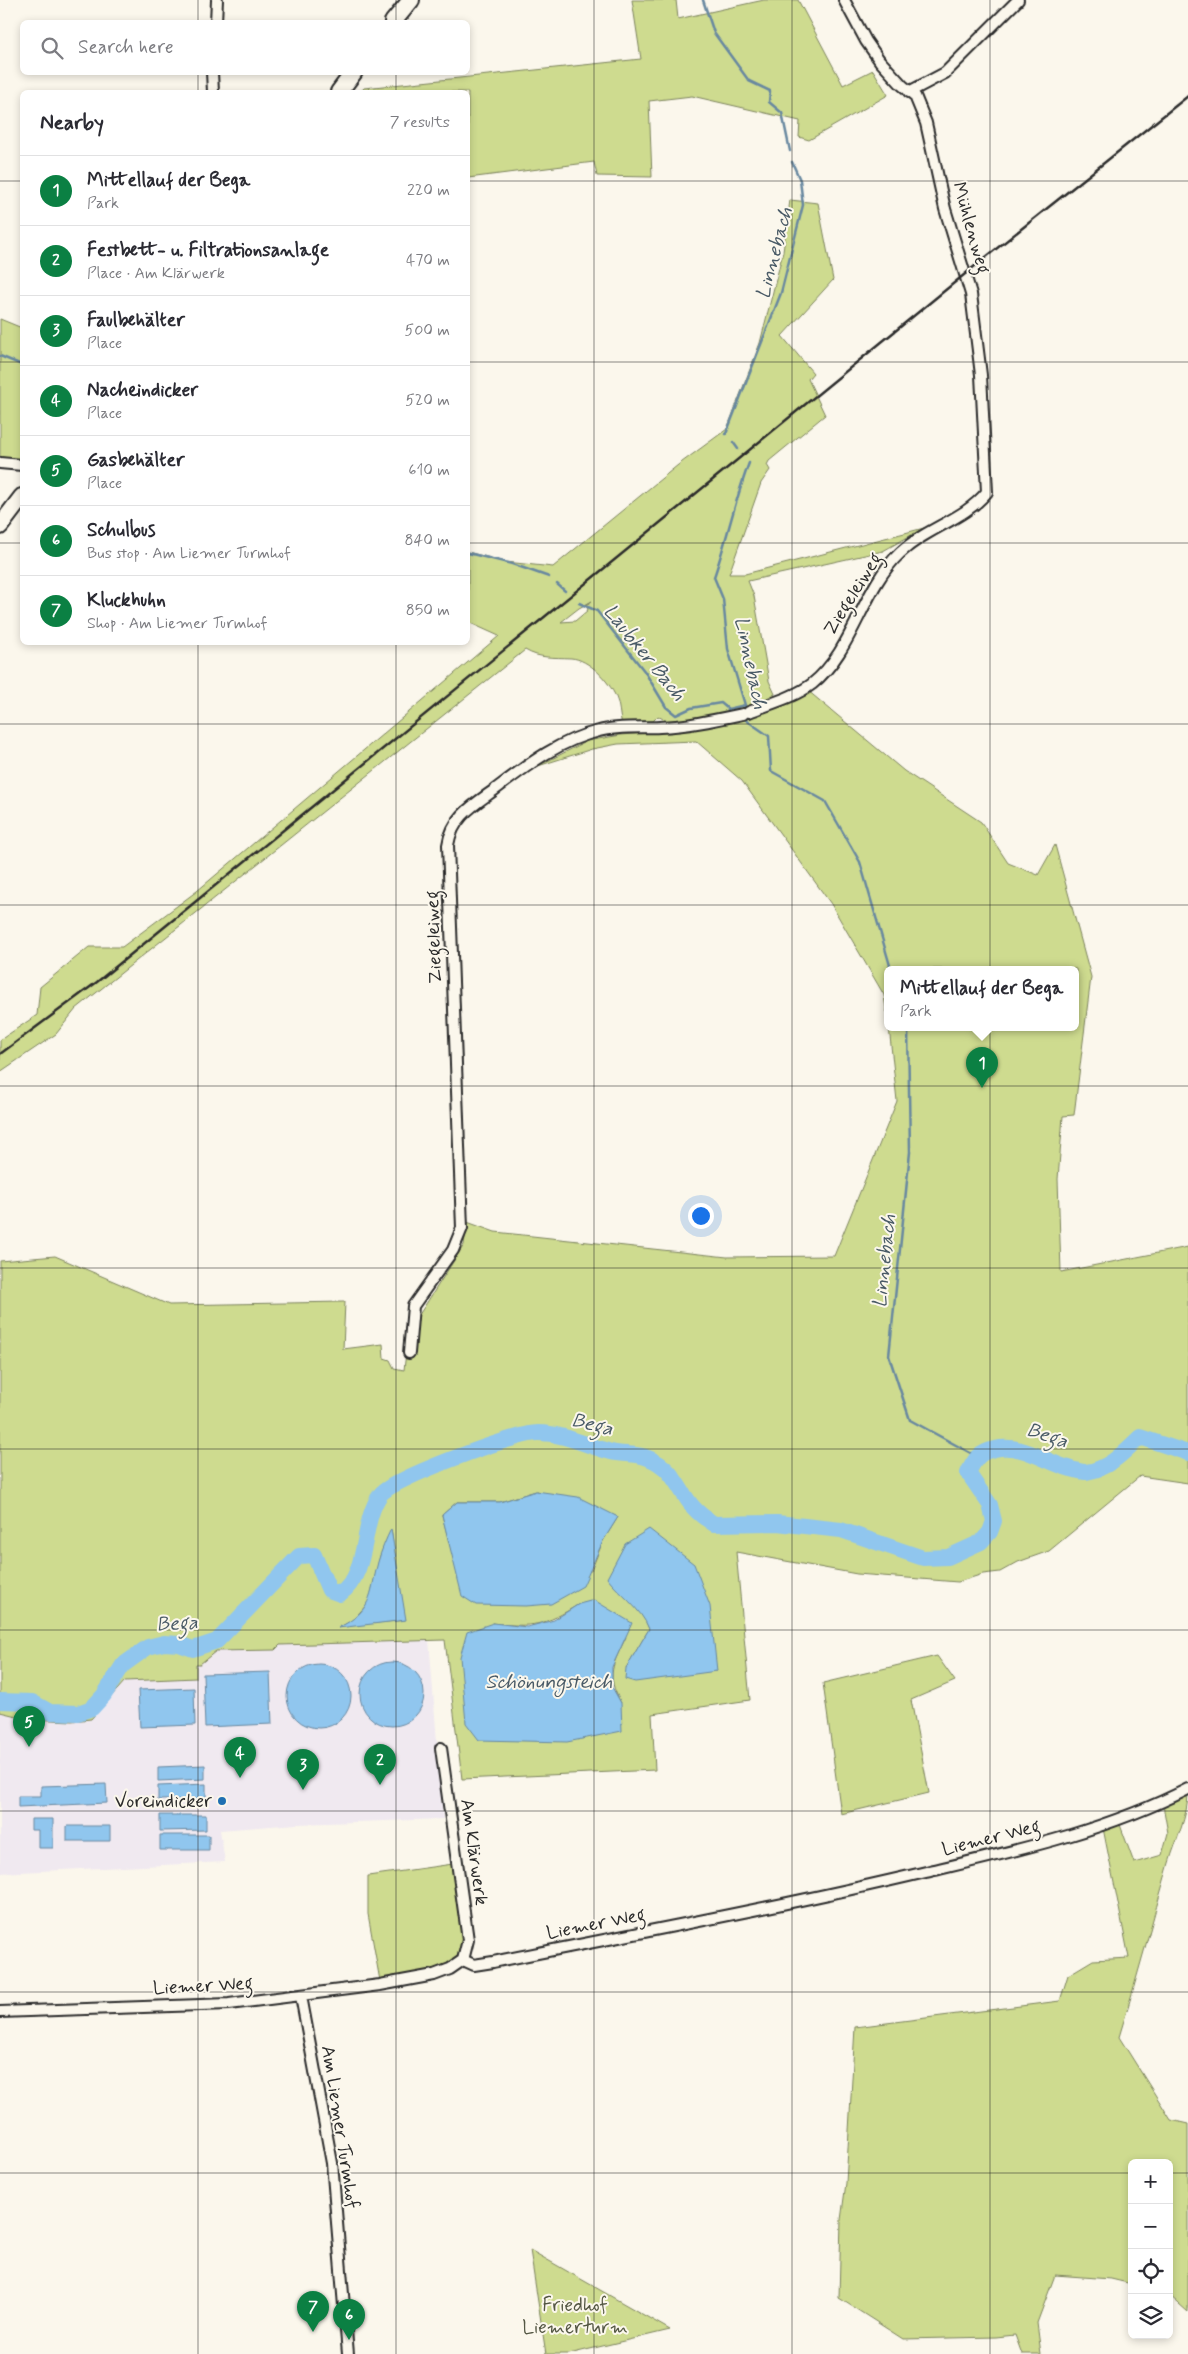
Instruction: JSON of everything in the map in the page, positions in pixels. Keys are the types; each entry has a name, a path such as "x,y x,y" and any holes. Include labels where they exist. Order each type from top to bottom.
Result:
{"main road":[{"path":"395,20 411,0"},
{"path":"340,90 352,75"},
{"path":"0,526 20,500"}],"street":[{"path":"216,20 217,0"},
{"name":"Mühlenweg","path":"844,0 866,42 880,61 915,96 926,123 945,208 971,294 981,375 987,492"},
{"path":"909,92 926,85 945,73 1018,0"},
{"path":"212,75 213,90"},
{"path":"0,463 20,465"},
{"name":"Ziegeleiweg","path":"409,1353 414,1306 453,1250 462,1228 448,845 450,832 465,812 515,774 549,752 577,738 610,729 661,727 705,722 746,713 811,684 829,665 845,641 887,566 916,540 966,512 987,492"},
{"name":"Am Klärwerk","path":"441,1748 468,1940 463,1960"},
{"name":"Liemer Weg","path":"0,2012 229,2004 301,1996 434,1975 450,1969 463,1960 474,1965 484,1964 851,1890 1075,1835 1147,1808 1188,1789"},
{"name":"Am Liemer Turmhof","path":"301,1996 332,2164 348,2354"}],"shaded area":[{"path":"429,1639 443,1819 297,1824 220,1830 225,1862 0,1873 0,1712 29,1719 91,1719 125,1681 196,1678 195,1648"}],"green space":[{"path":"632,0 676,0 678,19 764,0 798,0 843,85 873,70 888,95 809,140 799,137 800,121 692,96 649,101 652,177 597,176 594,162 470,178 470,90 362,90 364,88 641,59"},
{"path":"790,200 818,203 833,280 782,336 813,373 808,379 825,415 769,461 767,465 770,470 761,483 729,574 745,574 924,528 883,551 748,581 754,596 769,681 775,694 750,706 753,715 807,690 904,771 981,822 1008,863 1038,875 1055,845 1091,977 1074,1115 1063,1116 1058,1179 1061,1272 1188,1247 1188,1483 1140,1476 1049,1551 1018,1562 1000,1572 983,1574 958,1582 857,1574 736,1552 750,1700 652,1714 655,1770 462,1779 445,1640 280,1645 275,1650 216,1651 200,1664 196,1664 196,1678 125,1681 91,1719 72,1721 29,1719 0,1712 0,1261 55,1256 169,1305 345,1302 343,1349 383,1344 384,1358 390,1360 394,1368 404,1370 407,1343 415,1321 464,1245 467,1222 495,1232 727,1257 834,1256 897,1101 889,1031 1079,1031 1079,966 884,966 884,995 831,904 742,781 696,741 618,744 592,749 538,766 587,741 621,735 681,730 658,716 653,721 622,724 618,703 613,691 598,672 585,662 571,658 542,656 525,650 76,1009 56,1034 0,1072 0,1040 37,1015 40,987 89,947 122,947 197,891 499,636 470,623 470,553 506,562 553,567 678,465 727,429 760,343 783,252","holes":["592,601 586,605 588,610 575,621 561,622 579,608","536,1491 618,1517 603,1541 591,1571 452,1553 442,1515 457,1502 500,1502","391,1530 405,1620 339,1627 352,1621 369,1602 380,1556","579,1604 626,1637 614,1663 612,1677 621,1703 493,1623 538,1624 556,1617","644,1617 717,1671 626,1668 649,1629"]},
{"path":"0,319 20,327 20,459 0,457"},
{"path":"937,1656 955,1681 911,1700 929,1793 841,1814 823,1683"},
{"path":"1188,1793 1184,1819 1169,1863 1119,2037 1171,2120 1188,2124 1188,2312 1173,2299 1173,2159 1128,2159 1128,2283 1111,2279 1055,2275 1037,2323 1041,2354 1022,2354 1015,2335 903,2339 839,2298 841,2220 846,2183 855,2027 1060,2001 1068,1975 1093,1960 1129,1958 1103,1828 1119,1822 1134,1863 1162,1855 1168,1833 1163,1805"},
{"path":"453,1864 463,1933 461,1947 456,1958 443,1968 380,1981 368,1914 368,1876"},
{"name":"Friedhof Liemerturm","path":"530,2250 670,2330 569,2354 546,2354"}],"water":[{"path":"536,1491 578,1497 618,1517 603,1541 583,1586 551,1604 526,1606 476,1605 462,1596 442,1515 457,1502 500,1502"},
{"path":"391,1529 406,1620 338,1628 358,1615 368,1601 379,1558"},
{"name":"Schönungsteich","path":"649,1529 694,1564 710,1606 717,1671 635,1682 625,1679 626,1668 649,1629 636,1608 607,1578 625,1544"},
{"name":"Schönungsteich","path":"594,1600 632,1623 612,1667 612,1687 621,1703 622,1731 567,1742 479,1740 466,1723 460,1657 467,1632 493,1623 527,1627 554,1620 579,1604"},
{"path":"392,1662 404,1664 415,1671 422,1682 424,1694 422,1706 415,1717 404,1724 392,1726 380,1724 369,1717 362,1706 360,1694 362,1682 369,1671 380,1664"},
{"path":"319,1664 331,1666 342,1673 349,1684 351,1696 349,1708 342,1719 331,1726 319,1728 307,1726 296,1719 289,1708 287,1696 289,1684 296,1673 307,1666"},
{"path":"270,1672 272,1724 205,1727 203,1674"},
{"path":"194,1688 195,1725 140,1727 138,1690"},
{"path":"205,1765 205,1779 158,1781 158,1767"},
{"path":"106,1784 107,1803 18,1807 18,1796 41,1796 41,1786"},
{"path":"206,1784 206,1799 158,1800 158,1786"},
{"path":"160,1815 206,1815 206,1830 160,1831"},
{"path":"31,1819 53,1819 53,1848 38,1848 38,1830 31,1830"},
{"path":"67,1826 110,1826 110,1841 67,1841"},
{"path":"160,1835 209,1835 209,1850 160,1850"}],"waterway":[{"name":"Linnebach","path":"703,0 714,33 749,81 770,91 769,102 782,113 790,151"},
{"name":"Linnebach","path":"726,434 781,293 803,205 800,180 792,162"},
{"name":"Laubker Bach","path":"0,356 20,364"},
{"name":"Linnebach","path":"733,442 738,449"},
{"name":"Linnebach","path":"749,463 714,577 723,599 728,649 745,705 746,720 769,736 771,771 825,801 860,862 890,966"},
{"name":"Laubker Bach","path":"470,554 512,564 549,577"},
{"name":"Laubker Bach","path":"557,584 565,591"},
{"name":"Laubker Bach","path":"579,603 597,611 645,672 666,707 676,715 691,708 721,703 728,709 745,705"},
{"name":"Linnebach","path":"908,1031 910,1152 889,1356 910,1420 976,1456"},
{"name":"Bega","path":"0,1701 32,1702 50,1712 78,1713 92,1708 104,1695 123,1665 148,1647 164,1643 179,1644 193,1649 217,1641 299,1556 314,1555 329,1590 340,1594 350,1585 356,1574 361,1561 370,1520 380,1495 389,1488 429,1468 481,1448 525,1435 538,1433 557,1435 611,1452 639,1455 657,1462 674,1479 693,1507 714,1524 777,1523 841,1530 923,1558 948,1557 981,1542 990,1532 994,1521 990,1505 968,1473 975,1460 985,1452 995,1449 1015,1449 1033,1454 1061,1466 1086,1472 1109,1464 1140,1437 1188,1453"}],"railway":[{"path":"0,1054 97,982 981,261 1188,96"}],"place":[{"name":"Mittellauf der Bega","path":"982,1088"},
{"name":"Gasbehälter","path":"29,1747"},
{"name":"Nacheindicker","path":"240,1778"},
{"name":"Festbett- u. Filtrationsanlage","path":"380,1785"},
{"name":"Faulbehälter","path":"303,1790"},
{"name":"Voreindicker","path":"222,1801"},
{"name":"Kluckhuhn","path":"313,2332"},
{"name":"Schulbus","path":"349,2340"}]}
